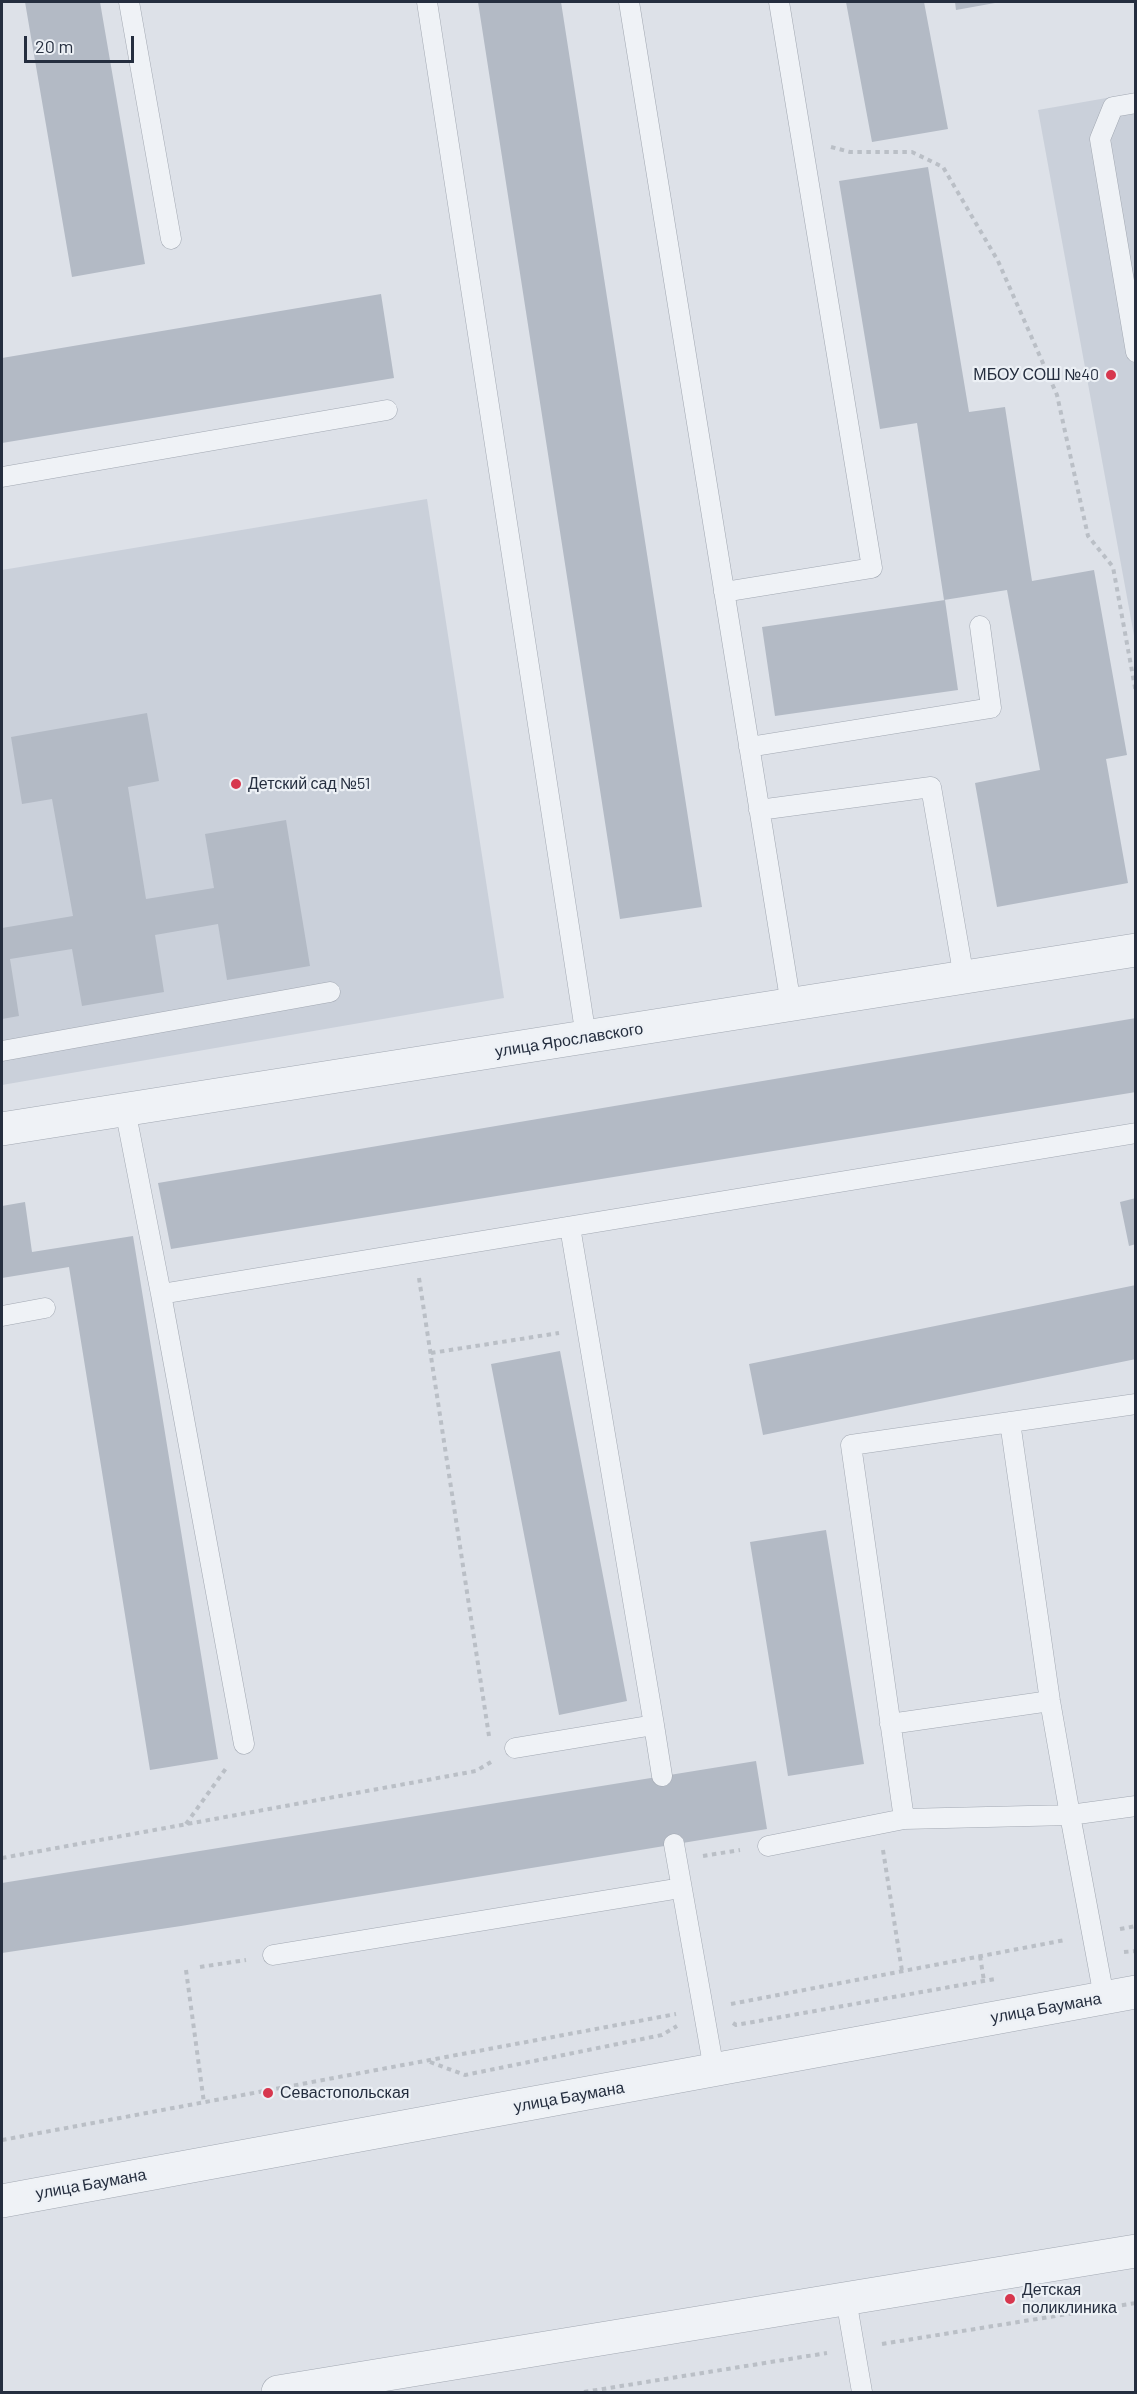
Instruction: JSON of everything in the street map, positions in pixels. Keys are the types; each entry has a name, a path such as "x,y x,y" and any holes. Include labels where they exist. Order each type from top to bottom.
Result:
{"street":[{"name":"улица Ярославского","path":"2,1129 1136,950"},
{"name":"улица Баумана","path":"2,2200 1120,1994"},
{"path":"278,2392 1136,2251"}],"lane":[{"path":"129,2 171,239"},
{"path":"427,2 586,1037"},
{"path":"629,2 791,1005"},
{"path":"724,592 872,568 779,2"},
{"path":"1136,103 1113,108 1100,139 1136,352"},
{"path":"2,477 387,410"},
{"path":"749,747 991,708 980,626"},
{"path":"759,810 931,787 964,978"},
{"path":"2,1052 330,992"},
{"path":"125,1109 244,1744"},
{"path":"161,1294 1136,1133"},
{"path":"570,1227 662,1776"},
{"path":"2,1316 45,1308"},
{"path":"904,1819 851,1444 1136,1404"},
{"path":"1010,1422 1050,1701 1093,1935 1120,1994"},
{"path":"890,1724 1050,1701"},
{"path":"515,1748 654,1725"},
{"path":"768,1846 904,1819 1070,1815 1136,1806"},
{"path":"675,1852 714,2070"},
{"path":"273,1955 681,1887"},
{"path":"846,2299 862,2392"}],"path":[{"path":"801,139 850,152 912,152 943,167 998,261 1057,395 1088,536 1113,567 1136,693"},
{"path":"415,1252 493,1761"},
{"path":"430,1353 587,1328"},
{"path":"185,1824 244,1744"},
{"path":"2,1858 476,1771 515,1748"},
{"path":"675,1852 768,1846"},
{"path":"2,2140 1136,1926"},
{"path":"200,1967 273,1955"},
{"path":"186,1970 204,2103"},
{"path":"704,2009 736,2025 1006,1977"},
{"path":"429,2061 465,2075 662,2035 704,2009"}],"shaded area":[{"name":"МБОУ СОШ №40","path":"1135,93 1135,641 1038,110"},
{"name":"Детский сад №51","path":"427,499 504,998 2,1085 2,570"}],"building":[{"path":"25,2 100,2 145,264 72,277"},
{"path":"478,2 561,2 702,907 620,919"},
{"path":"846,2 924,2 948,129 872,142"},
{"path":"955,2 995,2 995,3 956,10"},
{"path":"928,167 969,412 1005,407 1032,581 1094,570 1127,755 1106,759 1128,883 997,907 975,783 1040,770 1007,590 944,600 917,423 880,429 839,181"},
{"path":"381,294 394,378 2,443 2,358"},
{"path":"945,600 958,690 775,716 762,627"},
{"path":"147,713 159,781 128,787 146,899 214,888 205,834 286,820 310,966 227,980 218,924 155,935 164,992 82,1006 72,949 10,959 19,1016 2,1019 2,928 73,916 52,799 22,804 11,737"},
{"path":"1136,1018 1136,1092 171,1249 158,1183"},
{"path":"1136,1198 1136,1244 1129,1246 1120,1202"},
{"path":"25,1202 32,1252 133,1236 218,1759 150,1770 69,1267 2,1278 2,1206"},
{"path":"1136,1285 1136,1359 763,1435 749,1364"},
{"path":"560,1351 627,1701 559,1715 491,1364"},
{"path":"826,1530 864,1764 788,1776 750,1542"},
{"path":"756,1761 767,1829 181,1926 2,1953 2,1883"}],"place":[{"name":"МБОУ СОШ №40","path":"1111,375"},
{"name":"Детский сад №51","path":"236,784"},
{"name":"Севастопольская","path":"268,2093"},
{"name":"Детская поликлиника","path":"1010,2299"}]}
